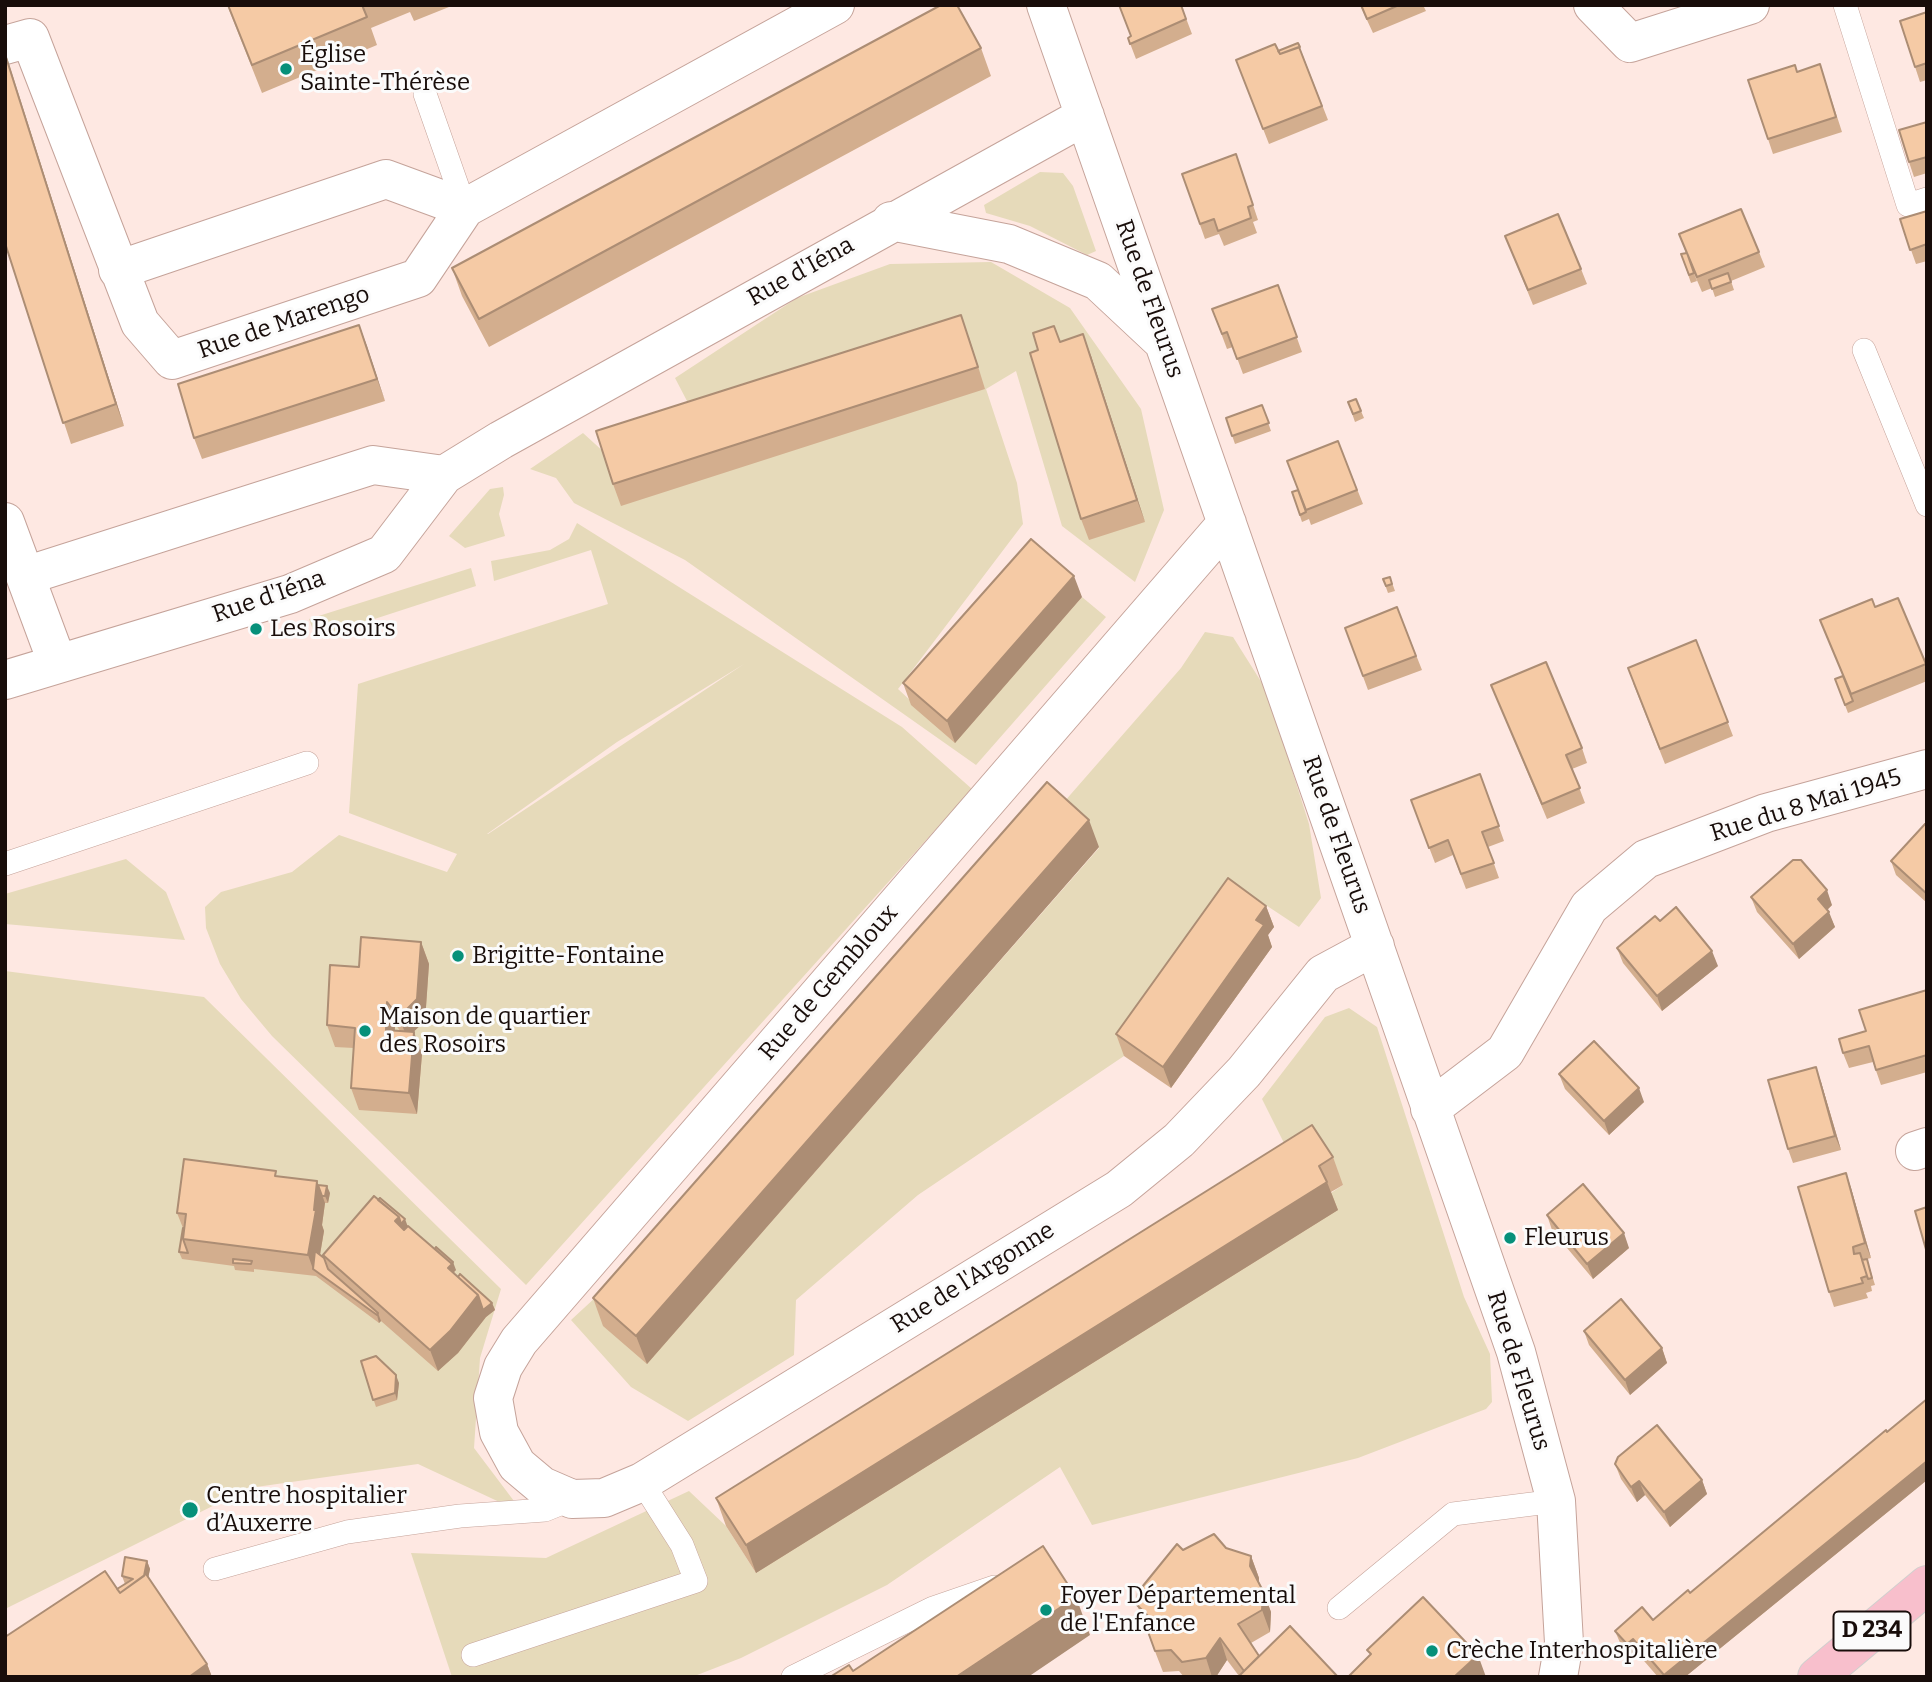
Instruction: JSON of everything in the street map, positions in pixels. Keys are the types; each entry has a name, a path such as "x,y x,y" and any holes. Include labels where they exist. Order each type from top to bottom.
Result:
{"main road":[{"name":"D 234","path":"1817,1677 1927,1585"}],"street":[{"name":"Rue de Marengo","path":"5,45 30,38 140,323 172,360 418,278 465,208 835,5"},
{"name":"Rue de Fleurus","path":"1046,5 1516,1352 1556,1501 1564,1643 1558,1677"},
{"path":"1593,5 1630,43 1751,5"},
{"name":"Rue d'Iéna","path":"5,680 57,662 290,594 384,555 444,475 891,221 1085,116"},
{"path":"118,270 386,179 465,208"},
{"path":"891,221 1009,244 1098,281 1164,343"},
{"path":"25,576 373,464 444,475"},
{"path":"5,522 57,662"},
{"name":"Rue de Gembloux","path":"517,1465 499,1432 493,1398 503,1367 519,1341 1227,523"},
{"name":"Rue du 8 Mai 1945","path":"1430,1109 1505,1052 1589,907 1646,859 1766,813 1927,769"},
{"name":"Rue de l'Argonne","path":"517,1465 542,1486 572,1499 604,1498 642,1482 1119,1189 1179,1140 1226,1092 1323,974 1375,946"}],"lane":[{"path":"1845,5 1908,205 1927,200"},
{"path":"425,94 465,208"},
{"path":"1864,351 1927,505"},
{"path":"5,864 307,763"},
{"path":"473,1655 696,1581 682,1545 642,1482"},
{"path":"215,1569 348,1532 460,1516 545,1510 572,1499"},
{"path":"1339,1608 1453,1514 1556,1501"},
{"path":"793,1677 933,1608 1010,1581"}],"shaded area":[{"path":"1040,172 1063,173 1073,186 1096,251 1087,255 1030,226 986,213 984,205"},
{"path":"991,262 1070,308 1141,409 1164,510 1135,582 1062,526 1016,371 986,389 1017,483 1023,524 898,689 955,742 1082,597 1106,617 976,765 685,560 574,503 556,478 530,469 583,433 605,453 698,422 675,378 797,298 890,264"},
{"path":"503,487 504,495 499,514 505,536 465,548 449,536 490,489"},
{"path":"577,523 902,727 972,789 526,1285 272,1036 241,999 220,964 206,928 205,907 221,892 292,872 339,835 447,872 457,854 349,813 358,684 608,604 591,550 494,581 491,561 550,550 569,539","holes":["744,664 488,834 617,742"]},
{"path":"471,568 476,586 316,638 309,619"},
{"path":"1205,632 1233,637 1267,691 1309,824 1321,898 1299,927 1234,884 1124,1056 918,1195 796,1300 794,1355 688,1421 631,1387 571,1320 597,1296 647,1363 1099,848 1057,810 1181,668"},
{"path":"126,859 166,892 185,940 5,924 5,894"},
{"path":"5,971 204,997 501,1289 480,1358 474,1448 523,1513 418,1464 249,1488 5,1609"},
{"path":"1349,1008 1377,1027 1464,1297 1490,1354 1492,1402 1486,1409 1358,1458 1092,1525 1060,1467 887,1585 741,1658 692,1677 452,1677 411,1553 546,1558 689,1491 726,1526 756,1573 1343,1185 1292,1159 1262,1099 1325,1017"}],"building":[{"path":"228,5 362,5 367,17 252,65"},
{"path":"941,5 957,5 981,48 479,319 452,268"},
{"path":"1119,5 1181,5 1186,19 1130,44 1128,38 1131,36"},
{"path":"1361,5 1399,5 1367,19"},
{"path":"1927,12 1927,63 1915,67 1900,21"},
{"path":"1298,43 1300,47 1280,54 1278,51"},
{"path":"1275,44 1280,54 1299,47 1322,106 1263,129 1236,60"},
{"path":"5,54 116,404 63,423 5,243"},
{"path":"1820,64 1836,117 1768,139 1748,80 1795,65 1797,72"},
{"path":"1927,122 1927,157 1909,162 1899,130"},
{"path":"1236,154 1253,205 1248,207 1251,218 1218,231 1214,219 1200,224 1182,174"},
{"path":"1741,209 1759,252 1697,277 1679,234"},
{"path":"1927,211 1927,244 1910,250 1900,219"},
{"path":"1558,214 1581,269 1528,290 1505,236"},
{"path":"1687,253 1694,273 1689,275 1681,254"},
{"path":"1728,273 1731,282 1712,289 1709,280"},
{"path":"1278,285 1297,337 1237,359 1227,332 1222,334 1212,309"},
{"path":"961,315 978,367 613,484 596,431"},
{"path":"359,325 377,379 194,438 178,384"},
{"path":"1054,326 1060,342 1083,334 1137,500 1081,519 1030,353 1038,350 1033,333"},
{"path":"1356,399 1361,411 1353,414 1348,402"},
{"path":"1262,405 1269,423 1232,436 1226,418"},
{"path":"1338,441 1357,490 1306,510 1287,461"},
{"path":"1298,490 1306,512 1300,515 1292,492"},
{"path":"1031,539 1074,576 947,721 903,683"},
{"path":"1390,577 1392,584 1386,586 1383,579"},
{"path":"1898,598 1926,664 1851,694 1820,620 1872,599 1875,607"},
{"path":"1397,607 1416,656 1363,676 1345,628"},
{"path":"1696,640 1728,722 1660,749 1628,668"},
{"path":"1546,662 1582,748 1566,755 1580,788 1542,804 1491,685"},
{"path":"1843,676 1853,701 1845,705 1835,679"},
{"path":"1480,774 1499,826 1482,832 1494,863 1461,874 1448,840 1429,848 1411,800"},
{"path":"1047,782 1089,820 636,1336 593,1298"},
{"path":"1925,824 1927,826 1927,894 1891,861"},
{"path":"1793,860 1801,860 1827,890 1818,899 1829,912 1793,944 1751,897"},
{"path":"1228,878 1266,906 1256,920 1264,925 1163,1067 1116,1034"},
{"path":"1676,907 1712,951 1657,996 1617,948 1655,916 1660,921"},
{"name":"Maison de quartier des Rosoirs","path":"361,937 421,942 417,999 399,1017 387,1002 386,1030 414,1032 409,1093 351,1088 355,1028 327,1025 330,965 359,967"},
{"path":"1927,990 1927,1055 1876,1070 1869,1046 1843,1053 1839,1039 1866,1031 1859,1010"},
{"path":"1594,1041 1639,1088 1604,1121 1559,1074"},
{"path":"1816,1067 1835,1136 1788,1149 1768,1080"},
{"path":"1312,1125 1333,1157 1319,1166 1327,1182 746,1545 716,1498"},
{"path":"184,1159 276,1171 275,1176 317,1181 316,1210 308,1255 183,1239 186,1214 177,1213"},
{"path":"1846,1173 1865,1243 1853,1247 1854,1254 1860,1253 1867,1276 1861,1278 1863,1283 1829,1292 1798,1187"},
{"path":"1583,1184 1624,1233 1587,1264 1547,1215"},
{"path":"318,1185 327,1186 325,1196 322,1196"},
{"path":"374,1196 399,1217 395,1221 404,1230 408,1226 452,1264 448,1268 478,1295 450,1331 430,1350 323,1255"},
{"path":"380,1198 405,1219 401,1224 399,1217 378,1200"},
{"path":"1927,1207 1927,1253 1915,1211"},
{"path":"183,1228 183,1239 188,1253 179,1252"},
{"path":"436,1247 453,1262 452,1264 435,1249"},
{"path":"315,1251 324,1258 328,1269 378,1313 377,1315 313,1269"},
{"path":"233,1259 252,1261 251,1264 233,1263"},
{"path":"1867,1259 1872,1278 1868,1279 1862,1260"},
{"path":"460,1274 492,1303 483,1310 478,1295 458,1277"},
{"path":"1621,1299 1662,1348 1625,1380 1584,1331"},
{"path":"376,1356 396,1375 395,1393 373,1400 361,1361"},
{"path":"1927,1399 1927,1461 1664,1675 1633,1639 1627,1644 1615,1631 1642,1607 1653,1620 1688,1590 1690,1593"},
{"path":"1657,1425 1702,1480 1664,1512 1639,1481 1631,1487 1615,1464 1618,1457"},
{"path":"1214,1534 1226,1548 1251,1556 1250,1566 1263,1591 1262,1610 1238,1624 1259,1656 1244,1671 1220,1638 1206,1658 1182,1662 1171,1650 1155,1651 1147,1629 1154,1622 1137,1605 1138,1592 1177,1544 1183,1550"},
{"path":"1043,1546 1076,1597 956,1677 830,1677 849,1665 853,1671"},
{"path":"125,1557 147,1561 144,1576 120,1593 117,1589 133,1579 122,1576"},
{"path":"105,1571 120,1593 146,1574 207,1664 189,1677 5,1677 5,1637"},
{"path":"1423,1597 1478,1655 1454,1677 1348,1677 1371,1654 1367,1650"},
{"path":"1290,1626 1338,1677 1238,1677"}],"place":[{"name":"Église Sainte-Thérèse","path":"286,69"},
{"name":"Les Rosoirs","path":"256,629"},
{"name":"Brigitte-Fontaine","path":"458,956"},
{"name":"Maison de quartier des Rosoirs","path":"365,1031"},
{"name":"Fleurus","path":"1510,1238"},
{"name":"Centre hospitalier d’Auxerre","path":"190,1510"},
{"name":"Foyer Départemental de l'Enfance","path":"1046,1610"},
{"name":"Crèche Interhospitalière","path":"1432,1651"}]}
